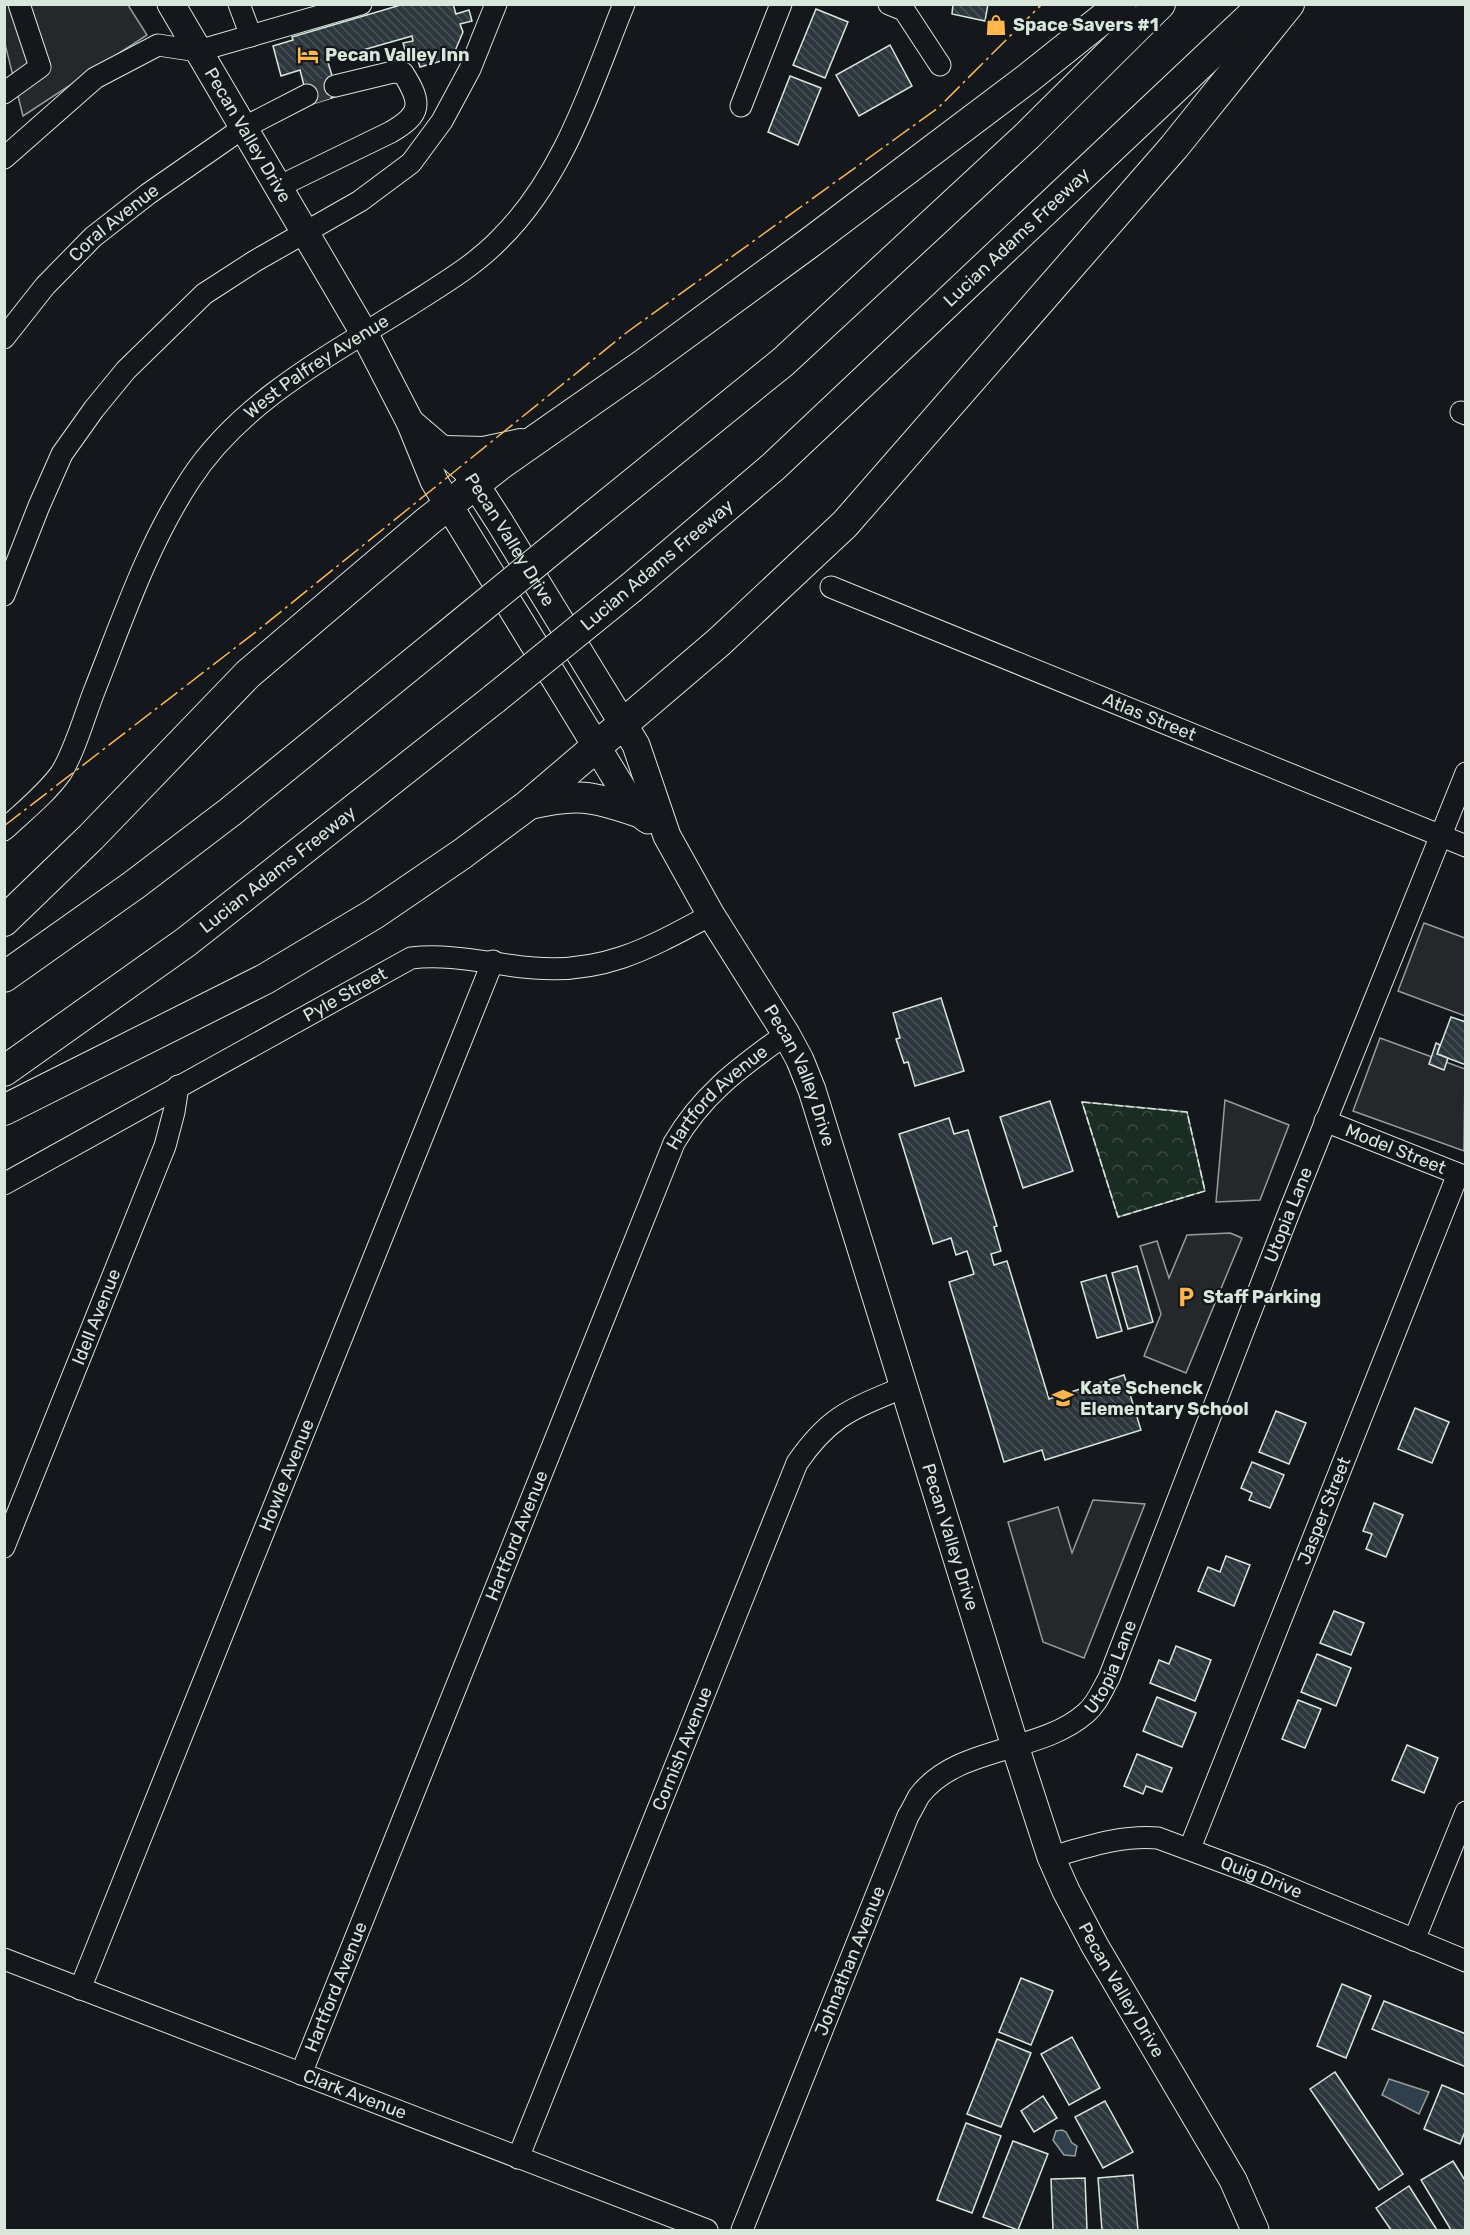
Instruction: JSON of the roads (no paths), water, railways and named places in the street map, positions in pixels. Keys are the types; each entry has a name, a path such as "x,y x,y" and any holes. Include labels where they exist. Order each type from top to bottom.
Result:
{"highway":[{"path":"4,921 91,837 248,674 448,505 475,483 644,364 808,244 1027,79 1121,4"},
{"path":"4,977 134,885 230,812 783,362 1027,136 1160,4"},
{"name":"Lucian Adams Freeway","path":"4,1071 186,942 495,699 632,587 773,467 1264,4"},
{"path":"4,1110 265,979 375,914 528,805 719,642 845,524 1174,147 1289,4"},
{"path":"445,451 484,452 533,442"},
{"path":"528,805 561,797 579,796 636,811"}],"main road":[{"name":"Pecan Valley Drive","path":"171,4 364,333 410,422 434,481 448,505 636,811 667,836"},
{"name":"Pecan Valley Drive","path":"410,422 466,470 623,723 640,751 667,836 711,915 800,1060 812,1090 1015,1746 1052,1857 1066,1891 1095,1946 1233,2180 1255,2230"}],"street":[{"path":"4,93 40,67 19,4"},
{"path":"239,4 251,36"},
{"path":"4,158 95,78 158,45 198,51 361,4"},
{"path":"4,595 62,454 94,409 126,370 204,294 255,261 360,201 411,164 442,121 470,69 496,4"},
{"name":"West Palfrey Avenue","path":"4,830 61,773 136,584 159,535 190,479 224,436 277,390 451,279 500,240 541,188 577,122 624,4"},
{"path":"741,106 781,4"},
{"path":"889,4 904,10 940,65"},
{"path":"278,187 391,132 406,123 415,114 418,106 403,73 393,72 335,86"},
{"name":"Coral Avenue","path":"4,338 45,286 93,237 148,194 243,128 307,95"},
{"name":"Atlas Street","path":"831,587 1466,846"},
{"name":"Utopia Lane","path":"1015,1746 1044,1739 1088,1712 1099,1697 1108,1678 1325,1121 1466,773"},
{"name":"Pyle Street","path":"4,1184 411,958 438,956 561,970 601,964 633,955 655,946 711,915"},
{"name":"Howle Avenue","path":"80,1989 493,961"},
{"name":"Hartford Avenue","path":"301,2074 674,1143 685,1124 714,1089 786,1034"},
{"name":"Idell Avenue","path":"4,1547 165,1146 178,1086"},
{"name":"Model Street","path":"1325,1121 1462,1176"},
{"name":"Jasper Street","path":"1190,1848 1462,1176"},
{"name":"Cornish Avenue","path":"519,2158 797,1463 821,1431 842,1415 903,1387"},
{"name":"Johnathan Avenue","path":"742,2230 908,1816 920,1795 952,1769 1015,1746"},
{"path":"1414,1940 1466,1812"},
{"name":"Quig Drive","path":"1052,1857 1106,1841 1142,1837 1158,1838 1190,1848 1466,1961"},
{"name":"Clark Avenue","path":"4,1959 707,2230"}],"water":[{"path":"1389,2079 1429,2092 1419,2114 1382,2095"},
{"path":"1062,2130 1077,2146 1075,2156 1064,2155 1053,2140 1056,2131"}],"tunnel":[{"path":"307,95 335,86"}],"place":[{"name":"Space Savers #1","path":"996,25"},
{"name":"Pecan Valley Inn","path":"308,55"},
{"name":"Staff Parking","path":"1186,1297"},
{"name":"Kate Schenck Elementary School","path":"1063,1398"}]}
